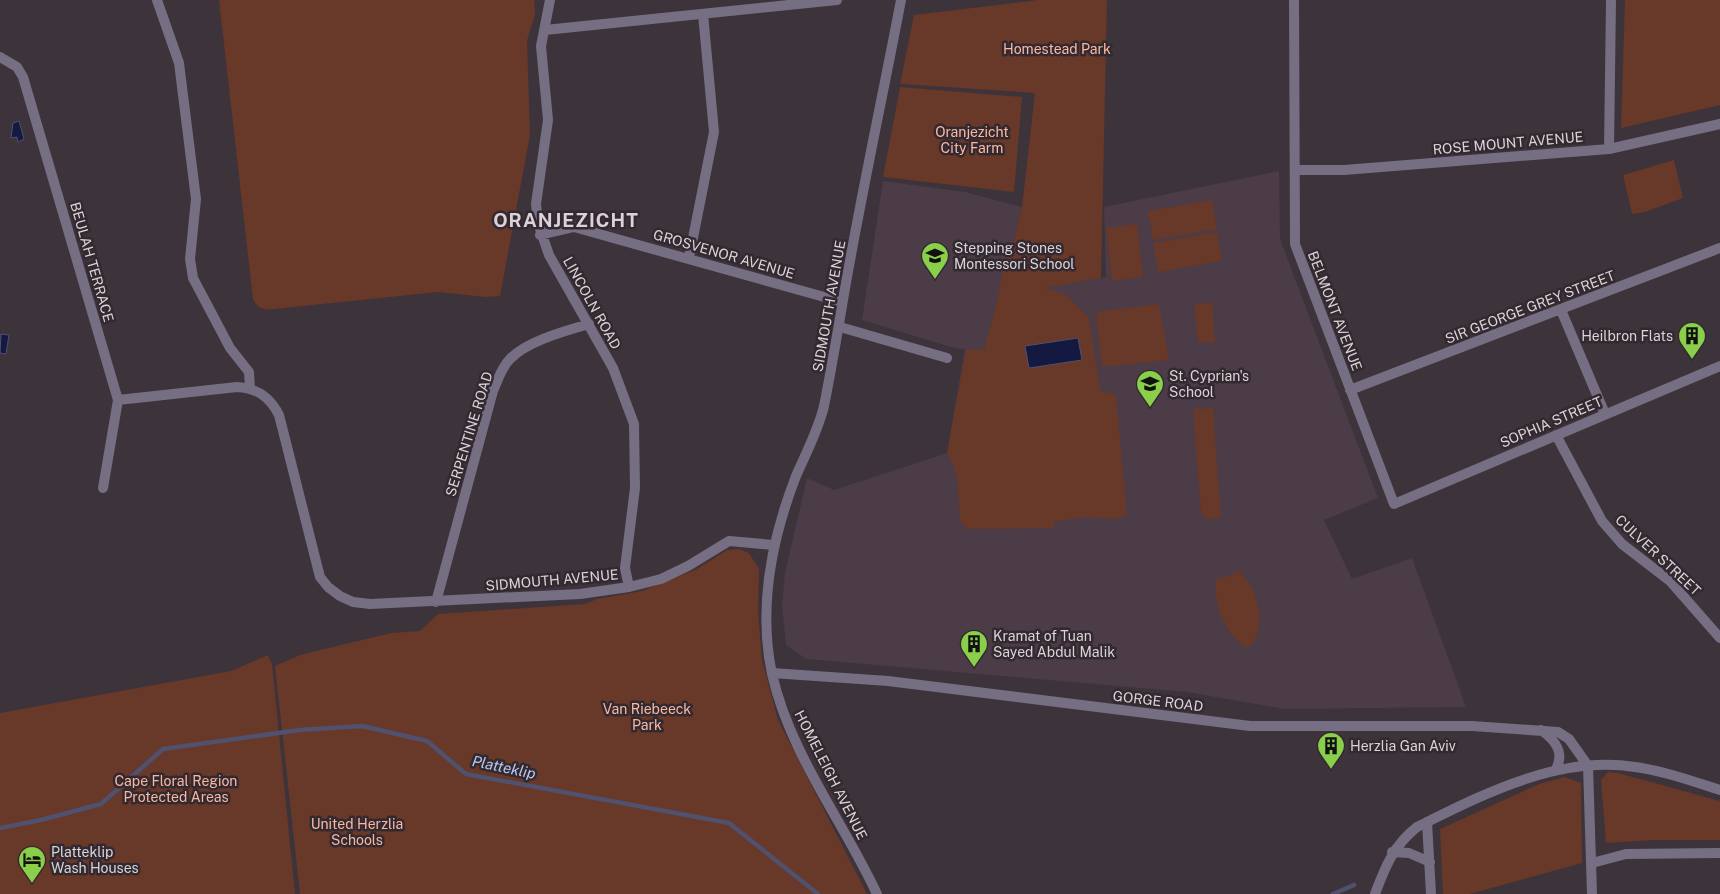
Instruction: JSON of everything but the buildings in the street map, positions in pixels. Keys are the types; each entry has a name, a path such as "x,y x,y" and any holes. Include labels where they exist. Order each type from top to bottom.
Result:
{"street":[{"path":"118,400 237,387 250,388 249,372 230,348 193,278 190,259 195,191 180,70 157,0"},
{"name":"LINCOLN ROAD","path":"550,0 541,46 548,120 536,204 540,235 549,255 612,368 634,424 634,488 625,568 629,587"},
{"path":"545,30 837,0"},
{"name":"SIDMOUTH AVENUE","path":"250,388 270,400 279,416 317,568 324,582 334,593 353,602 370,604 436,602 580,594 629,587 671,575 729,541 774,545 796,477 820,421 840,327 842,302 901,0"},
{"name":"BELMONT AVENUE","path":"1294,0 1295,234 1297,254 1394,504"},
{"path":"1609,149 1610,0"},
{"path":"689,258 714,132 703,14"},
{"name":"BEULAH TERRACE","path":"0,58 17,67 23,77 118,400 103,488"},
{"name":"ROSE MOUNT AVENUE","path":"1296,170 1344,170 1609,149 1720,124"},
{"name":"GROSVENOR AVENUE","path":"540,235 574,227 842,302"},
{"name":"SIR GEORGE GREY STREET","path":"1350,390 1720,248"},
{"path":"1561,310 1605,414"},
{"name":"SERPENTINE ROAD","path":"436,602 493,391 502,370 517,353 555,335 588,324"},
{"path":"840,327 947,358"},
{"name":"SOPHIA STREET","path":"1394,504 1720,366"},
{"name":"CULVER STREET","path":"1556,435 1602,521 1622,544 1670,581 1720,638"},
{"name":"HOMELEIGH AVENUE","path":"774,545 766,627 772,673 793,735 877,894"},
{"name":"GORGE ROAD","path":"772,673 888,681 1250,726 1472,726 1542,730 1558,732 1565,736 1588,766"},
{"path":"1542,730 1550,736 1559,750 1561,758 1556,769"},
{"path":"1588,766 1592,894"},
{"path":"1375,894 1392,852 1403,838 1426,822 1532,776 1556,769 1588,766 1634,766 1666,772 1720,790"},
{"path":"1426,822 1431,894"},
{"path":"1392,852 1409,853 1430,862"},
{"path":"1592,863 1626,854 1720,853"}],"shaded area":[{"path":"19,121 24,139 18,142 17,137 11,138 13,123"},
{"name":"St. Cyprian's School","path":"1279,171 1280,239 1378,498 1324,520 1352,579 1412,558 1466,707 1285,709 1187,692 806,659 786,645 782,605 785,573 807,478 834,490 947,453 965,349 954,348 862,320 883,181 965,192 1022,207 1014,239 1005,258 1013,293 1106,277 1104,207"},
{"path":"1,334 9,335 6,354 0,353"},
{"path":"1078,338 1082,360 1029,368 1025,346"}],"green space":[{"path":"219,0 534,0 535,14 527,41 530,135 500,296 486,297 438,292 274,309 264,309 257,305 253,299"},
{"name":"Homestead Park","path":"1038,0 1107,0 1101,278 1045,288 1065,294 1089,317 1100,390 1116,395 1127,515 1117,519 1088,517 1053,522 1053,528 967,529 960,521 957,474 947,453 966,349 984,350 997,302 1005,258 1014,239 1022,207 1035,93 900,84 914,15"},
{"path":"1625,0 1720,0 1720,105 1621,128"},
{"name":"Oranjezicht City Farm","path":"900,87 1022,97 1014,192 883,177"},
{"path":"1674,160 1683,198 1645,212 1632,214 1623,175"},
{"path":"1212,200 1217,229 1153,240 1148,211"},
{"path":"1137,224 1143,277 1112,281 1106,228"},
{"path":"1217,232 1222,261 1158,272 1153,243"},
{"path":"1212,302 1215,343 1198,342 1194,305"},
{"path":"1159,304 1169,360 1102,367 1096,312"},
{"path":"1213,408 1221,518 1207,519 1201,513 1193,409"},
{"name":"Van Riebeeck Park","path":"739,549 749,553 759,569 758,611 762,660 778,720 867,894 300,894 275,666 300,655 391,633 420,631 438,614 585,604 597,599 642,591 697,569 727,550"},
{"path":"1240,571 1249,582 1256,597 1260,621 1257,637 1248,648 1240,643 1227,628 1216,599 1216,580"},
{"name":"Cape Floral Region Protected Areas","path":"268,655 272,664 295,894 0,894 0,713 231,671"},
{"path":"1608,772 1618,773 1720,801 1720,840 1654,840 1606,843 1601,780"},
{"path":"1565,777 1581,783 1582,863 1470,894 1443,894 1440,829 1539,784"}],"waterway":[{"name":"Platteklip","path":"0,828 41,820 101,804 163,749 300,730 362,726 427,741 466,774 729,823 818,894"},
{"name":"Platteklip","path":"1333,894 1354,885"}],"place":[{"name":"Stepping Stones Montessori School","path":"935,280"},
{"name":"Heilbron Flats","path":"1692,360"},
{"name":"St. Cyprian's School","path":"1150,408"},
{"name":"Kramat of Tuan Sayed Abdul Malik","path":"974,668"},
{"name":"Herzlia Gan Aviv","path":"1331,770"},
{"name":"Platteklip Wash Houses","path":"32,884"}],"district":[{"name":"ORANJEZICHT","path":"566,220"}],"park label":[{"name":"United Herzlia Schools","path":"357,832"}]}
